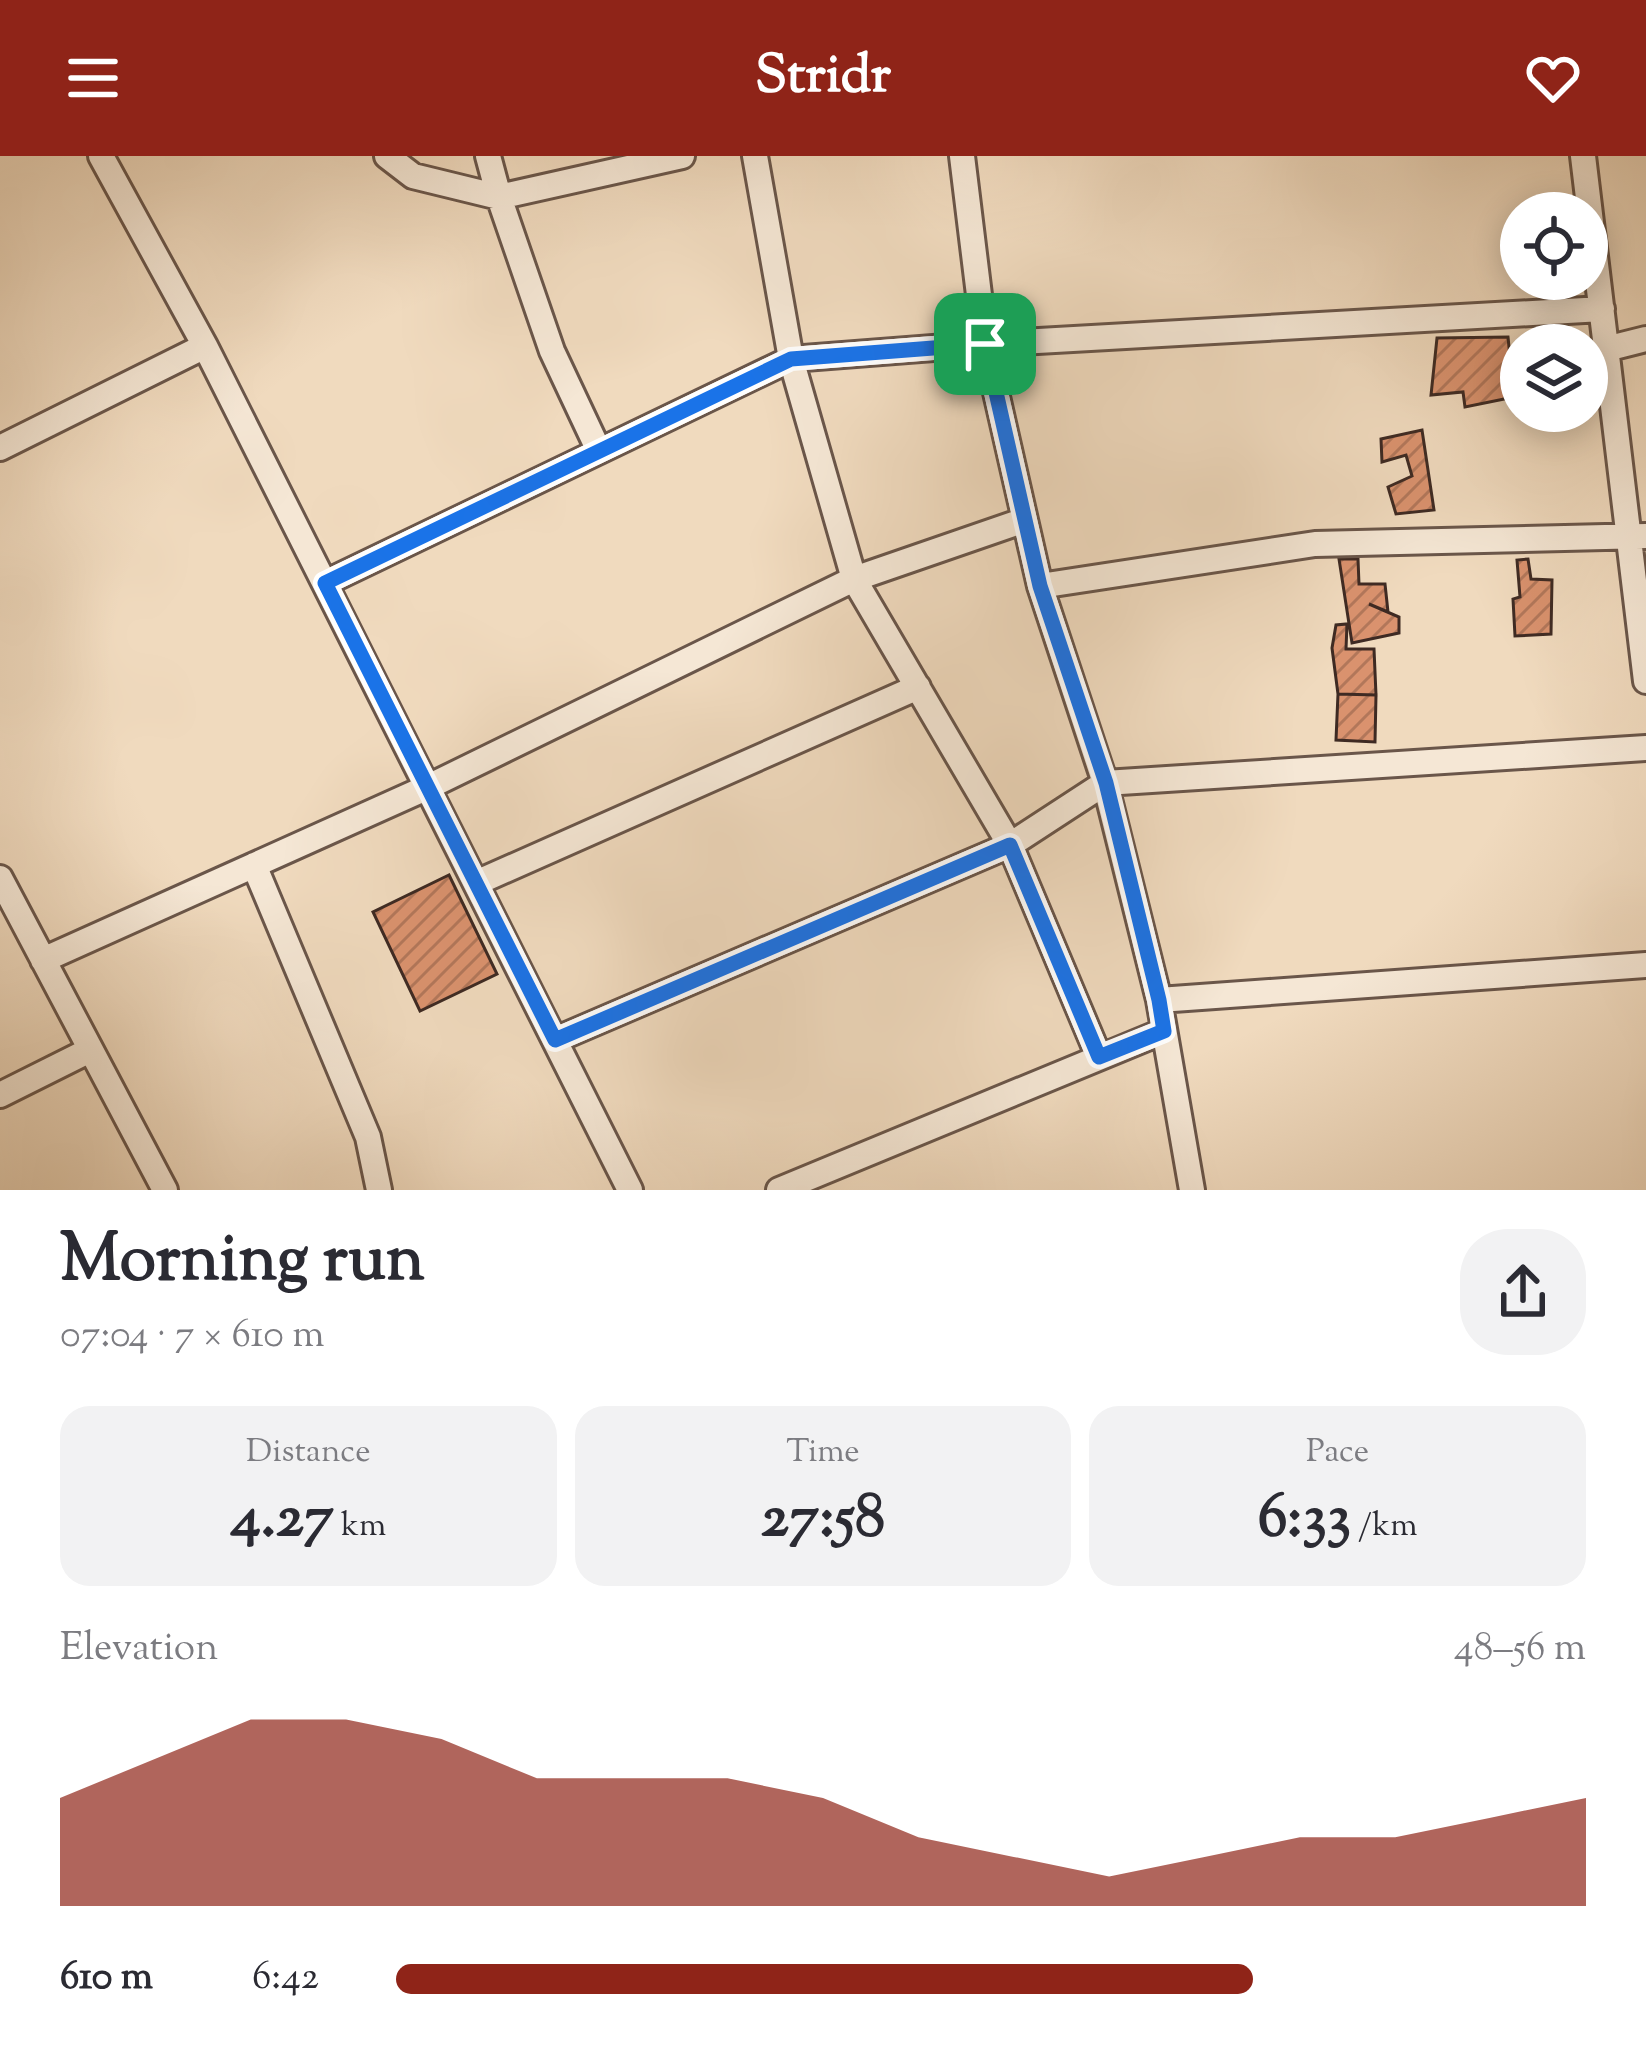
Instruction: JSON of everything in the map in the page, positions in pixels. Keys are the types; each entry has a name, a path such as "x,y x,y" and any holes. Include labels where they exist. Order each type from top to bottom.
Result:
{"street":[{"path":"101,156 205,346 630,1190"},
{"path":"387,156 413,176 499,197 682,156"},
{"path":"488,156 552,351 599,451"},
{"path":"754,156 791,359 854,579 1010,845 1099,1057"},
{"path":"962,156 985,344 1040,586 1106,783 1159,1000 1192,1190"},
{"path":"1583,156 1603,324"},
{"path":"325,583 791,359 1601,309"},
{"path":"1608,348 1646,339"},
{"path":"0,448 205,346"},
{"path":"1608,361 1637,537 1646,681"},
{"path":"43,960 428,787 854,579 1025,520"},
{"path":"1040,586 1315,544 1637,537"},
{"path":"476,884 918,687"},
{"path":"555,1040 1010,845 1106,783 1646,748"},
{"path":"254,865 368,1137 379,1190"},
{"path":"0,878 165,1190"},
{"path":"1159,1000 1646,965"},
{"path":"779,1190 1164,1031"},
{"path":"0,1095 90,1050"}],"building":[{"path":"1500,337 1500,400 1465,407 1463,392 1431,395 1437,338"},
{"path":"1422,430 1434,510 1396,514 1388,487 1412,476 1406,455 1382,462 1381,439"},
{"path":"1339,559 1358,559 1359,584 1385,584 1388,612 1369,604 1399,617 1399,633 1352,643"},
{"path":"1528,559 1531,579 1552,580 1551,634 1515,636 1513,599 1520,597 1517,560"},
{"path":"1347,624 1346,649 1374,649 1376,695 1338,694 1332,648 1336,625"},
{"path":"1338,694 1376,695 1375,742 1336,740"},
{"path":"449,875 497,974 420,1011 373,912"}],"route":[{"path":"985,344 1040,586 1106,783 1164,1031 1099,1057 1010,845 555,1040 325,583 791,359 985,344"}]}
